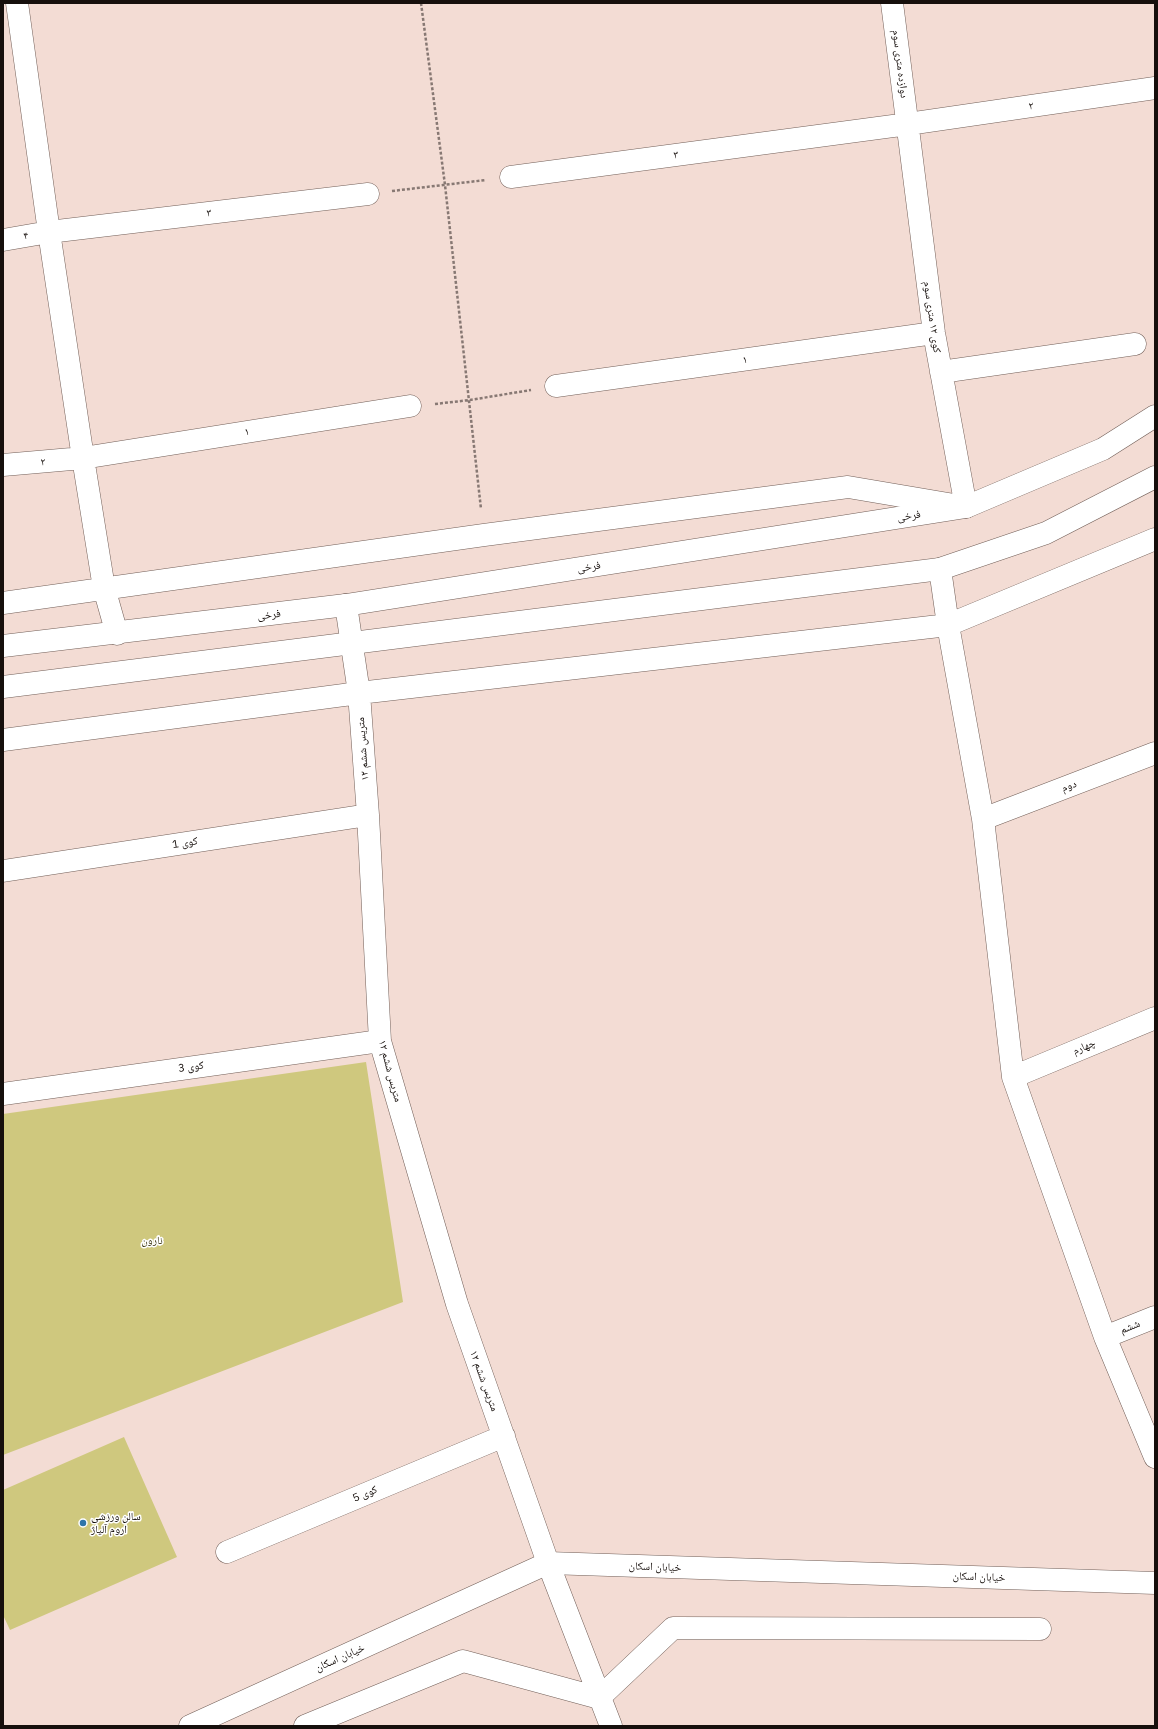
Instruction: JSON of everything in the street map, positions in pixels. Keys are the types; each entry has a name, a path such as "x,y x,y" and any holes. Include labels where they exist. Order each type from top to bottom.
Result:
{"street":[{"path":"17,3 49,232 83,458 104,588 116,634"},
{"name":"دوازده متری سوم","path":"892,3 908,124"},
{"name":"۲","path":"908,124 1155,88"},
{"name":"۳","path":"511,176 908,124"},
{"name":"کوی ۱۲ متری سوم","path":"908,124 934,333 966,507"},
{"name":"۳","path":"49,232 368,194"},
{"name":"۴","path":"3,240 49,232"},
{"name":"۱","path":"556,386 934,333"},
{"path":"941,372 1135,344"},
{"name":"۱","path":"83,458 410,406"},
{"name":"فرخی","path":"3,646 116,634 346,605 966,507 1103,449 1155,416"},
{"name":"۲","path":"3,465 83,458"},
{"path":"3,687 940,569 1046,533 1155,477"},
{"path":"3,603 484,535 848,487 966,507"},
{"path":"3,740 359,693 948,625 1155,539"},
{"path":"940,569 948,625 983,819 1013,1077 1105,1337 1155,1457"},
{"name":"۱۲ متریس ششم","path":"346,605 359,693 368,815 380,1040 456,1304 548,1563 611,1726"},
{"name":"دوم","path":"983,819 1155,753"},
{"name":"کوی 1","path":"3,871 368,815"},
{"name":"چهارم","path":"1013,1077 1155,1018"},
{"name":"کوی 3","path":"3,1094 380,1040"},
{"name":"ششم","path":"1105,1337 1155,1317"},
{"name":"کوی 5","path":"227,1552 504,1436"},
{"name":"خیابان اسکان","path":"190,1726 548,1563 1155,1583"},
{"path":"305,1726 463,1661 599,1698 673,1628 1040,1629"}],"path":[{"path":"421,3 445,185 484,535"},
{"path":"368,194 511,176"},
{"path":"410,406 470,400 556,386"}],"green space":[{"name":"نارون","path":"366,1062 403,1302 3,1455 3,1114"},
{"name":"سالن ورزشی اروم آلیاژ","path":"124,1437 177,1557 10,1630 3,1615 3,1490"}],"place":[{"name":"سالن ورزشی اروم آلیاژ","path":"83,1523"}]}
